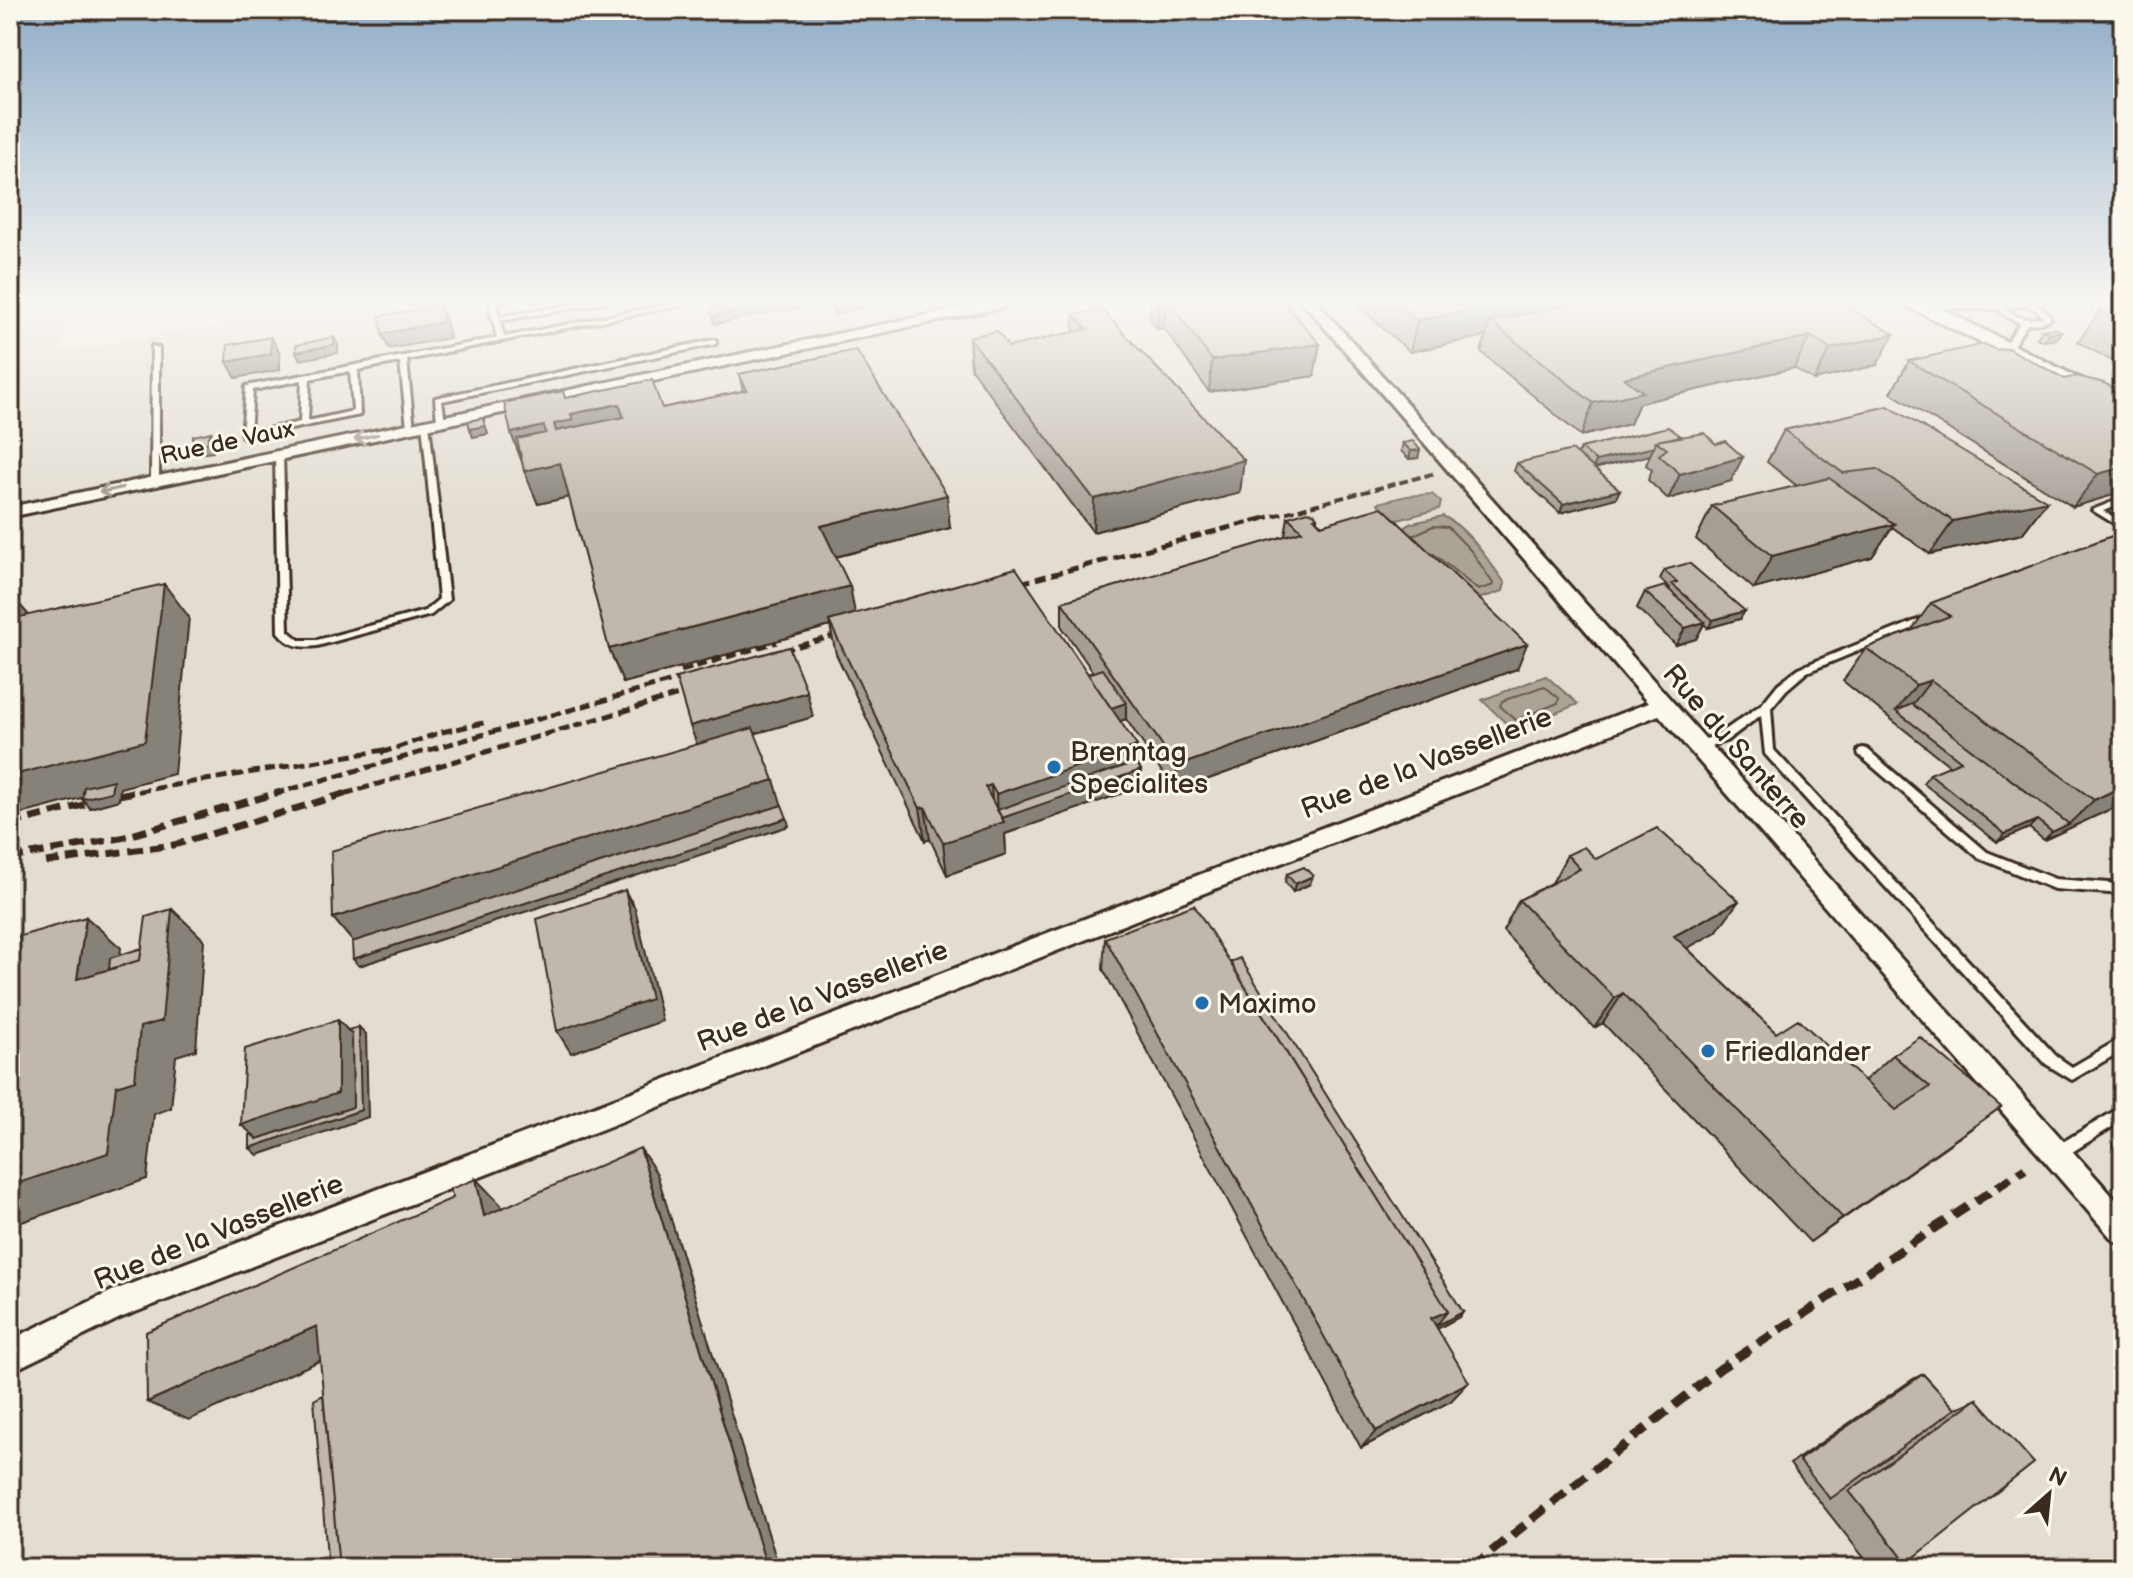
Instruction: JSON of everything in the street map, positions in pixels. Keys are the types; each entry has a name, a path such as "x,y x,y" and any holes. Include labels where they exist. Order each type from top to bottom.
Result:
{"main road":[{"path":"2057,374 2123,408"}],"street":[{"name":"Rue de Vaux","path":"10,512 666,374"},
{"name":"Rue du Santerre","path":"1372,374 2123,1230"},
{"name":"Rue de la Vassellerie","path":"10,1356 112,1306 1661,706"}],"lane":[{"path":"155,374 155,481"},
{"path":"326,374 249,388 246,436 357,413 354,374"},
{"path":"279,455 283,632 291,642 300,645 317,643 428,613 444,600 426,424 408,374"},
{"path":"426,424 438,400 563,374"},
{"path":"304,424 306,377"},
{"path":"2123,501 2096,510 2123,526"},
{"path":"1697,746 1722,738 1766,707 1782,687 1803,670 1948,611"},
{"path":"1766,707 1769,751 2051,1060 2072,1074 2123,1043"},
{"path":"1863,752 1983,855 2054,884 2123,889"},
{"path":"2056,1154 2123,1112"}],"shaded area":[{"path":"10,374 2123,374 2123,1568 10,1568"}],"water":[{"path":"1432,494 1441,502 1439,509 1398,520 1382,511 1378,503 1407,496"},
{"path":"1443,516 1477,546 1505,583 1503,591 1478,599 1403,530 1409,524"},
{"path":"1546,676 1578,704 1513,730 1482,700"}],"building":[{"path":"739,374 871,374 947,495 821,526 850,586 609,649 560,463 524,471 517,439 546,433 544,426 511,433 504,403 563,391 565,398 652,380 662,408 747,390","holes":["619,404 624,417 556,431 554,424 573,420 571,414"]},
{"path":"997,374 1162,374 1244,460 1094,499"},
{"path":"1556,374 1643,374 1624,378 1643,392 1593,403"},
{"path":"1930,374 2055,374 2065,379 2077,376 2104,383 2123,393 2123,467 2098,474"},
{"path":"1888,406 2047,501 1953,521 1877,469 1843,473 1784,430"},
{"path":"483,418 485,426 470,429 468,421"},
{"path":"1668,427 1681,436 1656,441 1654,447 1596,461 1581,448"},
{"path":"211,432 207,443 193,446 193,436"},
{"path":"1704,433 1716,444 1725,441 1743,457 1680,474 1659,455 1667,449 1656,441"},
{"path":"1413,441 1420,450 1411,451 1403,443"},
{"path":"1572,450 1620,490 1563,504 1517,463"},
{"path":"1829,478 1894,524 1772,556 1712,506"},
{"path":"1382,507 1527,644 1177,766 1062,602 1302,531 1288,517 1308,511 1314,513 1317,517 1314,518 1321,525"},
{"path":"2123,532 2123,786 2094,800 1931,680 1916,685 1866,648 1950,616 1931,603"},
{"path":"1689,563 1745,611 1713,620 1672,584 1677,582 1664,570"},
{"path":"1016,568 1137,746 996,794 991,785 985,787 1004,822 943,843 925,807 920,808 829,621"},
{"path":"164,584 145,741 10,776 10,606 19,604 16,618"},
{"path":"1665,586 1705,622 1685,628 1645,592"},
{"path":"789,647 807,692 690,726 676,678"},
{"path":"1103,669 1126,703 1111,708 1088,674"},
{"path":"1912,704 2069,824 2052,832 2037,820 2005,834 1930,774 1961,761 1896,711"},
{"path":"753,728 774,780 333,918 331,851"},
{"path":"1136,762 1141,770 1002,818 997,810"},
{"path":"113,780 111,792 82,799 84,787"},
{"path":"782,805 787,818 353,959 352,942"},
{"path":"1657,828 1739,901 1674,936 1776,1033 1798,1019 1896,1110 1930,1087 1893,1055 1920,1037 2001,1107 1843,1218 1623,993 1615,998 1519,900 1580,869 1567,855 1584,847 1596,859"},
{"path":"1304,867 1313,876 1295,884 1287,874"},
{"path":"625,890 651,999 557,1031 537,919"},
{"path":"1194,905 1448,1311 1431,1318 1469,1382 1376,1431 1105,938"},
{"path":"172,909 162,1021 140,1027 135,1080 116,1086 108,1153 10,1186 10,939 86,917 77,979 140,960 146,917"},
{"path":"142,948 140,960 109,970 110,958"},
{"path":"1240,958 1463,1312 1436,1326 1448,1311 1230,962"},
{"path":"338,1020 338,1093 241,1125 245,1049"},
{"path":"359,1027 361,1110 250,1148 250,1133 257,1139 353,1107 352,1034 348,1030"},
{"path":"640,1148 767,1568 339,1568 317,1326 147,1402 146,1332 453,1198 450,1189 476,1179 484,1216"},
{"path":"1923,1374 1955,1409 1830,1499 1799,1460"},
{"path":"323,1395 339,1568 328,1568 314,1400"},
{"path":"1977,1399 2034,1463 1907,1563 1849,1491"}],"railway":[{"path":"1261,519 1436,473"},
{"path":"1005,587 1269,517"},
{"path":"767,655 855,630"},
{"path":"681,671 777,642"},
{"path":"277,793 697,674"},
{"path":"344,794 702,688"},
{"path":"381,753 442,732 488,722"},
{"path":"122,794 390,749"},
{"path":"119,795 134,792"},
{"path":"46,862 174,845 351,792"},
{"path":"10,858 121,838 277,793"},
{"path":"10,824 91,803"},
{"path":"1471,1568 1721,1368 2025,1169"}],"place":[{"name":"Brenntag Specialites","path":"1054,767"},
{"name":"Maximo","path":"1202,1003"},
{"name":"Friedlander","path":"1708,1051"}]}
